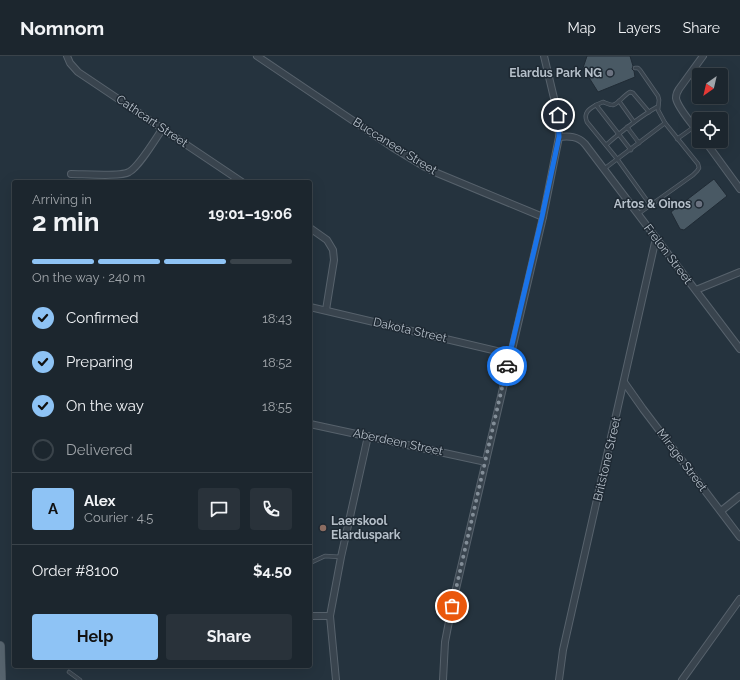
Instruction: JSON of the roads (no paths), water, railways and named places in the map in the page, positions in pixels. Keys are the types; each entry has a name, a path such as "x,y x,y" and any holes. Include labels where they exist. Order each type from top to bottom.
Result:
{"main road":[{"path":"0,646 1,680"}],"street":[{"name":"Cathcart Street","path":"67,56 70,63 78,72 239,180"},
{"name":"Buccaneer Street","path":"257,56 425,167 542,217"},
{"path":"443,680 445,642 452,606 542,217 559,137 558,115 544,56"},
{"path":"692,124 676,100 676,94 703,56"},
{"path":"71,174 121,175 131,172 163,128"},
{"name":"Frelon Street","path":"559,137 568,136 582,140 740,348"},
{"path":"710,148 740,189"},
{"path":"312,229 327,240 333,250 334,260 326,310"},
{"name":"Britstone Street","path":"559,680 563,650 656,238"},
{"path":"696,290 740,272"},
{"name":"Dakota Street","path":"312,306 510,354"},
{"name":"Mirage Street","path":"624,382 740,537"},
{"name":"Aberdeen Street","path":"312,424 486,462"},
{"path":"336,680 330,616 341,557 368,436"},
{"path":"720,511 740,496"},
{"path":"682,680 740,599"},
{"path":"312,616 330,616"}],"lane":[{"path":"635,68 640,70 658,96 660,100 658,110 665,123 698,164 699,168 693,175 638,214"},
{"path":"649,112 633,93 628,93 615,104 611,105 603,102 589,109 586,112 586,119 651,206"},
{"path":"619,101 634,122"},
{"path":"596,105 631,150"},
{"path":"606,145 627,127 658,107"},
{"path":"604,169 618,160 665,123"},
{"path":"627,127 639,144"},
{"path":"677,139 692,128"},
{"path":"312,562 324,556 341,557"},
{"path":"69,672 80,680"}],"place":[{"name":"Elardus Park NG","path":"610,73"},
{"name":"Artos & Oinos","path":"699,204"},
{"name":"Laerskool Elarduspark","path":"323,528"}]}
